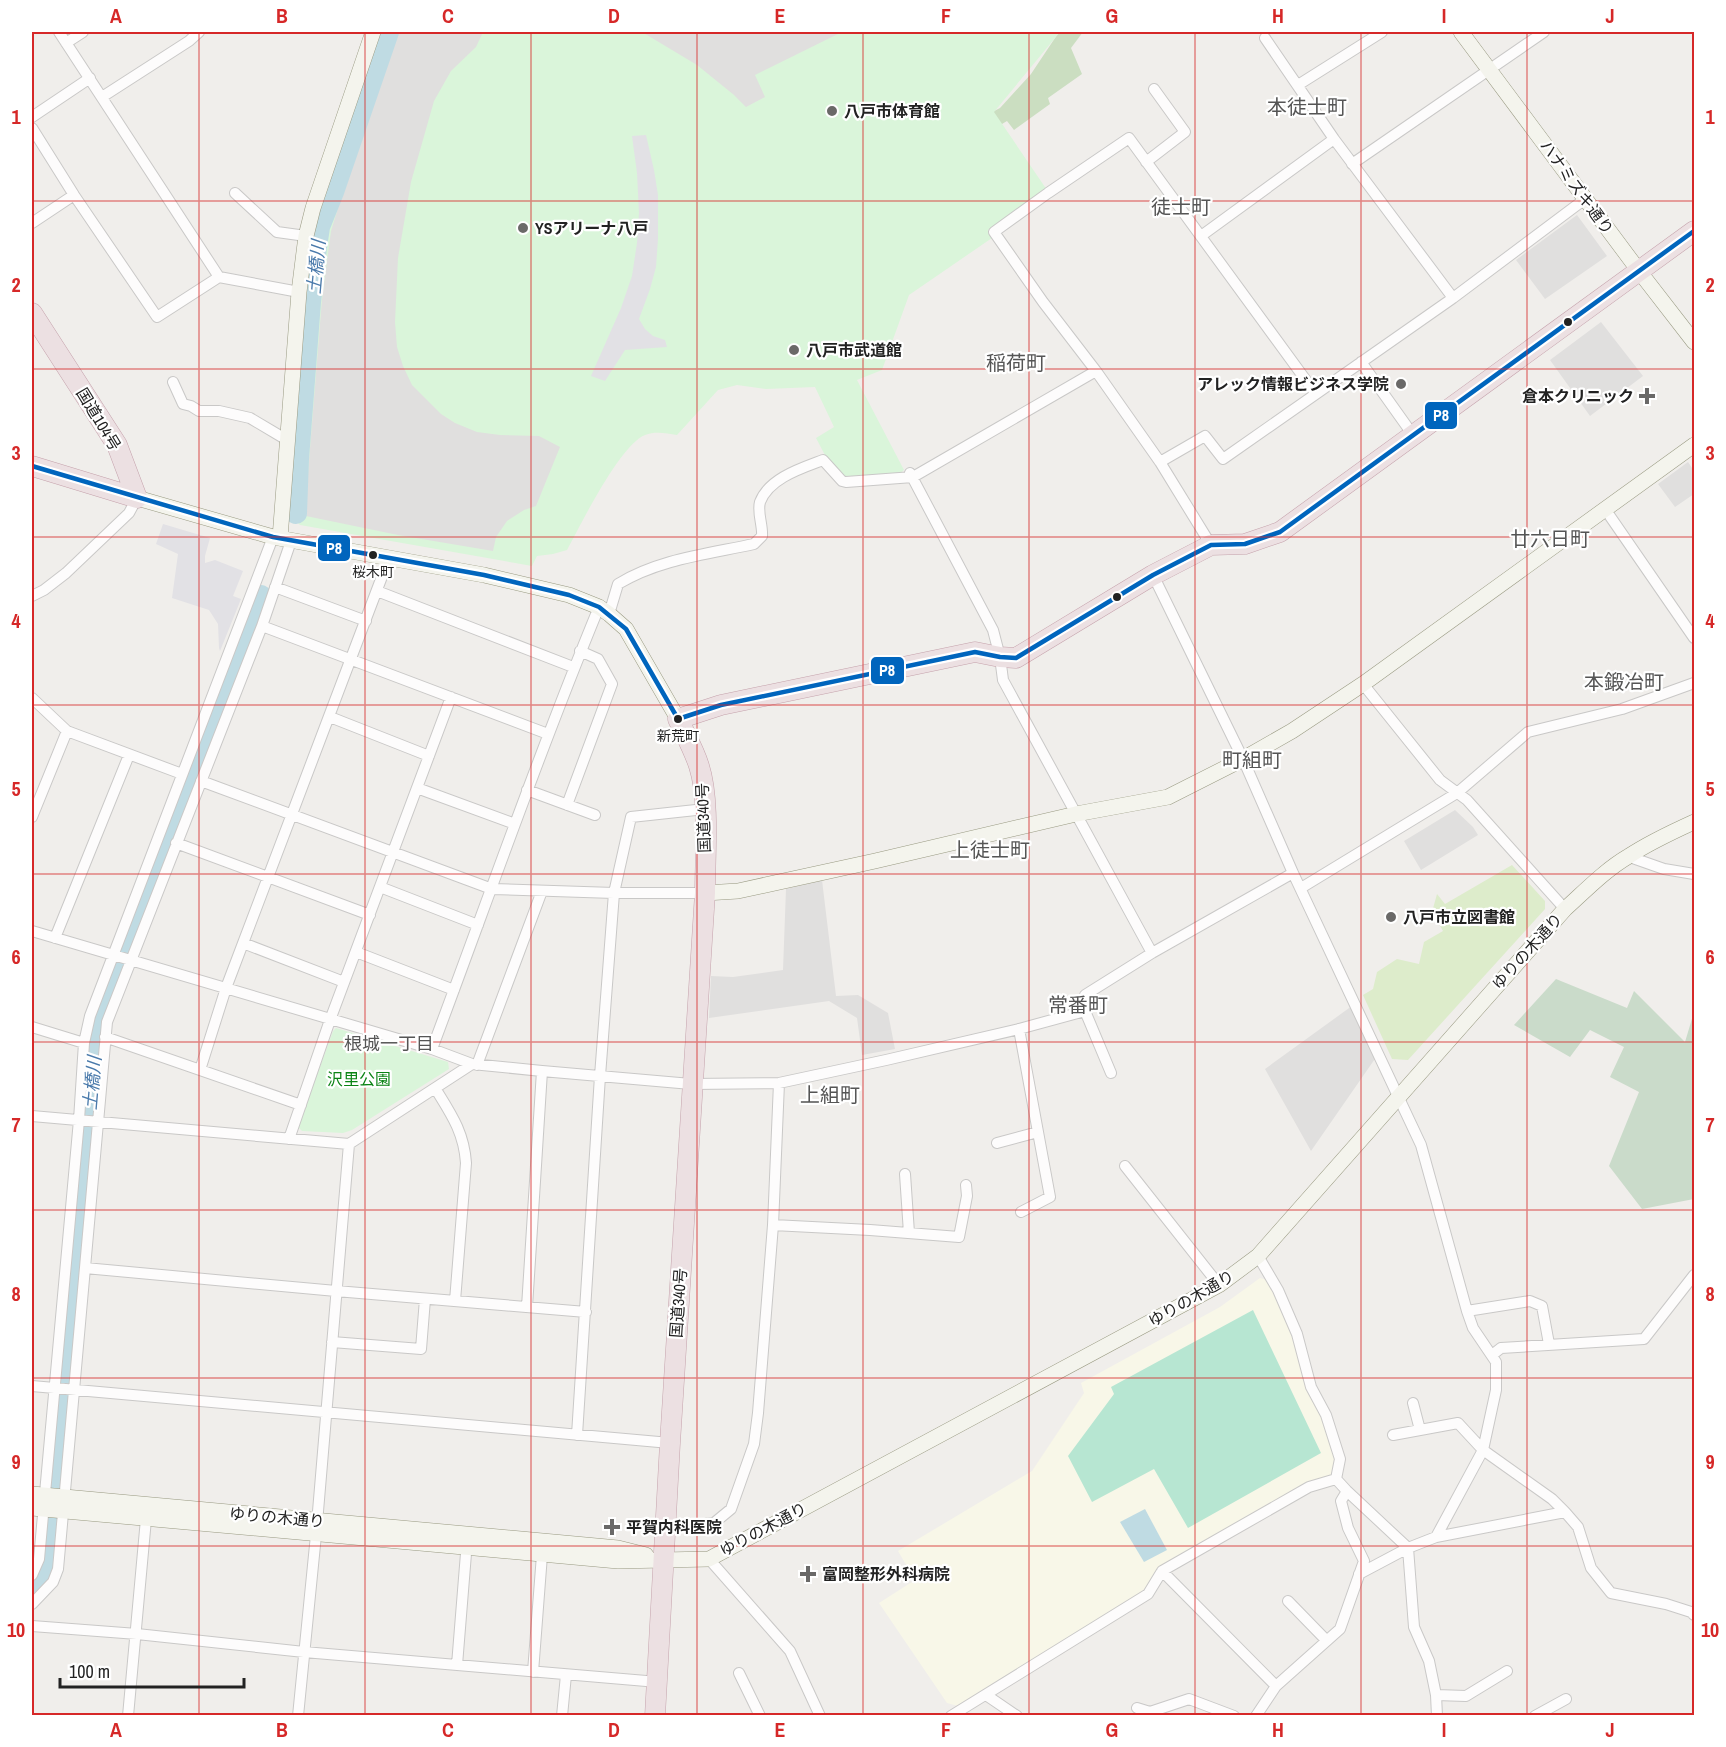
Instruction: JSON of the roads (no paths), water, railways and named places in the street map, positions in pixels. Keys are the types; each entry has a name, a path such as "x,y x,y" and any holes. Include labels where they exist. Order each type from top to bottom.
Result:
{"highway":[{"path":"678,719 721,705 975,652 1016,658 1153,575 1211,545 1245,544 1280,532 1695,231"},
{"name":"国道104号","path":"32,313 117,445 137,498"},
{"path":"32,466 137,498"},
{"name":"国道340号","path":"655,1716 705,893 703,783 699,765 678,719"}],"street":[{"path":"59,32 219,278"},
{"path":"66,43 83,32"},
{"path":"102,97 186,36 199,32"},
{"path":"32,1604 53,1582 58,1569 107,1022 262,626 275,587 281,539 299,292 306,236 313,207 373,32"},
{"path":"1298,85 1382,32"},
{"name":"ハナミズキ通り","path":"1461,32 1639,271 1695,342"},
{"path":"1352,164 1544,32"},
{"path":"1265,38 1352,164 1453,298"},
{"path":"32,117 90,78"},
{"path":"1146,162 1185,132 1154,89"},
{"path":"32,129 157,317 219,278 299,292"},
{"path":"1211,545 1160,462 994,232 1129,138 1316,394"},
{"path":"1201,236 1334,139"},
{"path":"234,193 277,232 306,236"},
{"path":"32,223 74,195"},
{"path":"1160,462 1205,436 1223,459 1453,298 1586,199"},
{"path":"1361,362 1413,435"},
{"path":"432,1049 573,667 618,584 632,575 664,563 754,544 762,536 760,503 769,488 776,482 816,463 823,460 846,482 911,474 1096,371"},
{"path":"173,382 183,404 199,411 219,411 250,418 287,438"},
{"path":"201,781 492,890 614,893 738,891 1076,814 1168,796 1243,759 1292,731 1363,684 1695,445"},
{"path":"911,474 993,630 1003,680 1152,953"},
{"path":"32,596 45,590 66,573 129,513 137,498 281,539 520,582 569,595 604,610 626,629 678,719"},
{"path":"1605,509 1695,638"},
{"path":"32,1575 39,1559 39,1503 55,1388 84,1043 90,1016 182,774 281,539"},
{"path":"200,1070 226,988 389,558"},
{"path":"1153,575 1243,759 1293,873 1421,1145 1467,1311 1473,1328 1496,1362 1496,1390 1483,1450 1436,1537"},
{"path":"275,587 366,621"},
{"path":"377,591 573,667"},
{"path":"262,626 548,734"},
{"path":"567,805 612,684 598,659 580,651"},
{"path":"1301,888 1456,794 1528,732 1622,709 1695,683"},
{"path":"1363,684 1440,780 1467,800 1565,909"},
{"path":"289,1139 330,1020 451,697"},
{"path":"32,698 67,731 182,774"},
{"path":"330,717 429,756"},
{"path":"32,817 67,731"},
{"path":"56,938 129,755"},
{"path":"417,788 515,824"},
{"path":"527,790 595,815"},
{"path":"577,1435 614,893 631,817 705,809"},
{"name":"ゆりの木通り","path":"466,1541 542,1555 618,1561 709,1558 1219,1285 1258,1256 1565,909 1627,856 1695,822"},
{"path":"176,843 370,915"},
{"path":"1627,856 1664,868 1695,874"},
{"path":"1111,1073 1084,1011 1085,995 1152,953 1293,873"},
{"path":"380,887 478,925"},
{"path":"32,1116 349,1144 475,1064 542,891"},
{"path":"32,931 432,1049 475,1064 692,1084 778,1083 1019,1029 1084,1011"},
{"path":"243,944 345,982"},
{"path":"356,952 454,990"},
{"path":"32,1027 84,1043"},
{"path":"1019,1029 1050,1197 1021,1212"},
{"path":"105,1037 301,1105"},
{"path":"527,1307 542,1071"},
{"path":"666,1528 714,1523 731,1509 754,1444 773,1226 778,1083"},
{"path":"435,1088 456,1121 465,1149 466,1163 455,1301"},
{"path":"997,1143 1038,1132"},
{"path":"298,1716 349,1144"},
{"path":"1125,1166 1219,1285"},
{"path":"905,1174 909,1233"},
{"path":"773,1226 959,1237 967,1196 966,1185"},
{"path":"1258,1256 1278,1290 1297,1334 1311,1387 1326,1415 1340,1459 1336,1479"},
{"path":"85,1268 586,1312"},
{"path":"1492,1355 1501,1348 1644,1339 1695,1275"},
{"path":"332,1342 421,1349 425,1299"},
{"path":"1467,1311 1530,1301 1542,1306 1549,1344"},
{"path":"32,1386 670,1443"},
{"path":"1413,1403 1420,1430"},
{"path":"1393,1435 1458,1423 1483,1450 1552,1499 1565,1512 1578,1527 1590,1568 1611,1593 1666,1604 1695,1615"},
{"path":"1336,1479 1408,1548 1414,1628 1429,1661 1436,1695 1437,1716"},
{"path":"951,1716 1148,1594 1162,1571 1309,1487 1336,1479"},
{"path":"1256,1716 1276,1686 1340,1629 1364,1561 1348,1528 1341,1502 1347,1491"},
{"name":"ゆりの木通り","path":"39,1503 146,1519 316,1528"},
{"name":"ゆりの木通り","path":"63,1506 466,1541 618,1548 665,1559"},
{"path":"1359,1574 1408,1548 1436,1537 1565,1512"},
{"path":"129,1716 146,1519"},
{"path":"457,1665 466,1541"},
{"path":"533,1672 542,1555"},
{"path":"709,1558 790,1651 820,1716"},
{"path":"1162,1571 1276,1686"},
{"path":"1288,1601 1326,1640"},
{"path":"32,1626 658,1682"},
{"path":"1436,1695 1466,1696 1507,1671"},
{"path":"739,1673 760,1716"},
{"path":"562,1716 566,1675"},
{"path":"986,1695 1017,1716"},
{"path":"1137,1708 1150,1712 1189,1698 1234,1716"},
{"path":"1534,1716 1566,1699"}],"water":[{"path":"1145,1509 1167,1550 1144,1562 1120,1522"}],"waterway":[{"name":"土橋川","path":"296,513 310,302 319,227 388,32"},
{"name":"土橋川","path":"32,1590 51,1573 64,1393 97,1026 261,596"}],"place":[{"name":"八戸市体育館","path":"832,111"},
{"name":"YSアリーナ八戸","path":"523,228"},
{"name":"八戸市武道館","path":"794,350"},
{"name":"アレック情報ビジネス学院","path":"1401,384"},
{"name":"倉本クリニック","path":"1647,396"},
{"name":"桜木町","path":"373,555"},
{"name":"新荒町","path":"678,719"},
{"name":"八戸市立図書館","path":"1391,917"},
{"name":"平賀内科医院","path":"612,1527"},
{"name":"富岡整形外科病院","path":"808,1574"}],"district":[{"name":"本徒士町","path":"1307,106"},
{"name":"徒士町","path":"1181,206"},
{"name":"稲荷町","path":"1016,362"},
{"name":"廿六日町","path":"1550,538"},
{"name":"本鍛冶町","path":"1624,681"},
{"name":"町組町","path":"1252,759"},
{"name":"上徒士町","path":"990,849"},
{"name":"常番町","path":"1078,1004"},
{"name":"根城一丁目","path":"389,1043"},
{"name":"上組町","path":"830,1094"}],"park label":[{"name":"沢里公園","path":"359,1079"}]}
